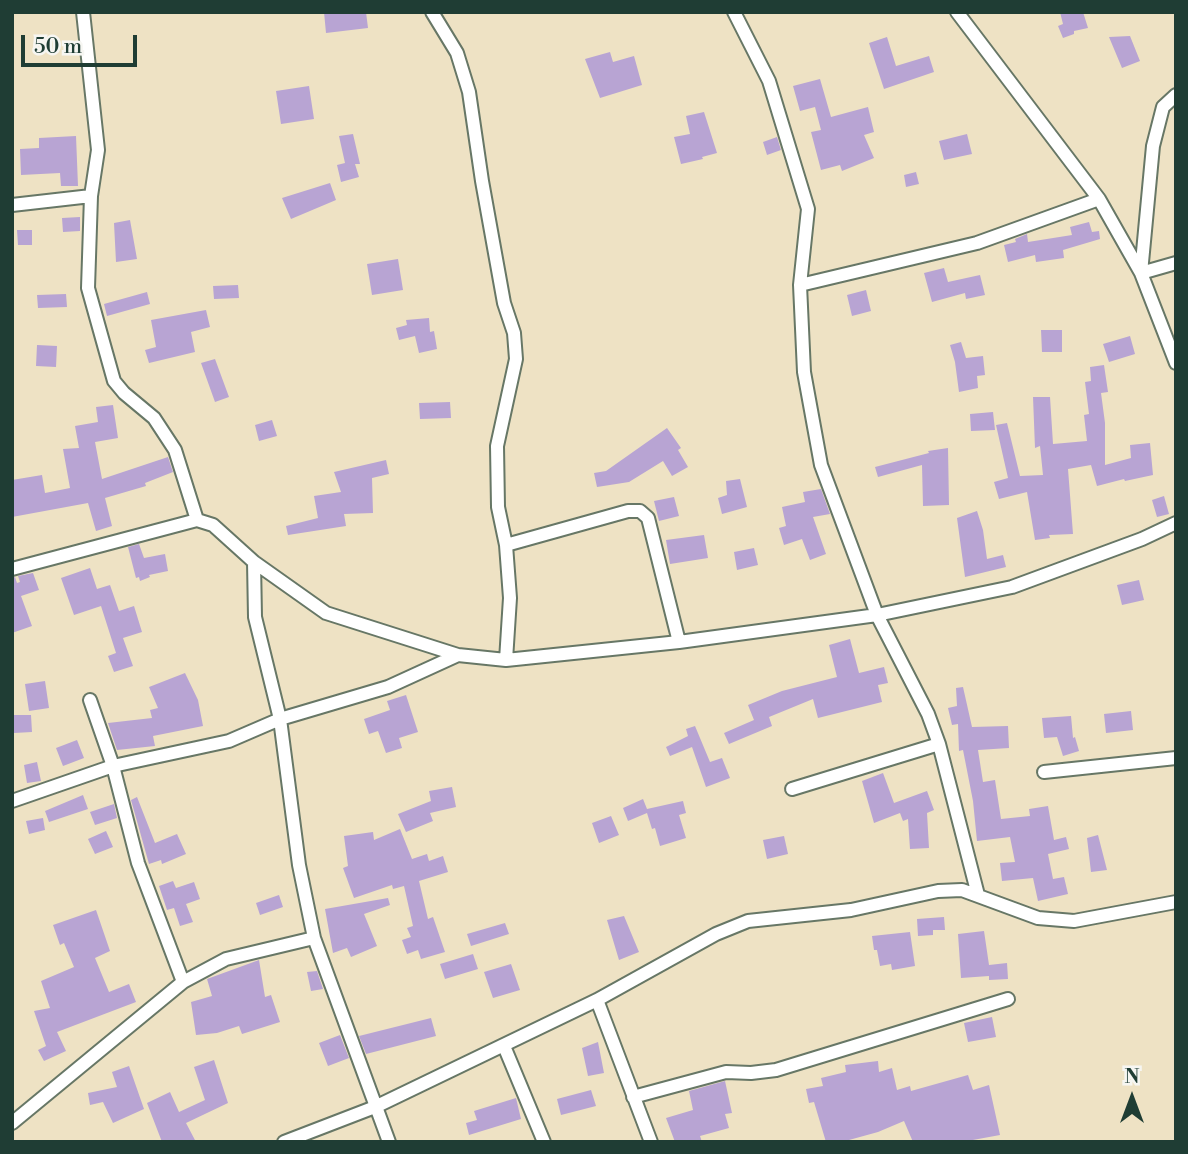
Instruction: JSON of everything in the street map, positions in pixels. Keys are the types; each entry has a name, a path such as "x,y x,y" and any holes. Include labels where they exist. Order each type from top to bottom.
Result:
{"street":[{"path":"83,12 98,150 91,196 89,288 114,381 154,418 175,450 197,520"},
{"path":"432,12 457,52 468,92 504,303 514,333 516,359 497,446 499,507 506,545 510,598 506,660"},
{"path":"734,12 769,81 808,209 800,285 804,372 821,465 877,615 928,714 939,744 978,895"},
{"path":"957,12 1099,199 1141,273 1176,363"},
{"path":"1141,273 1153,146 1163,107 1176,95"},
{"path":"12,205 91,196"},
{"path":"800,285 977,243 1099,199"},
{"path":"1141,273 1176,263"},
{"path":"506,545 628,511 640,511 648,518 679,642"},
{"path":"12,569 197,520 213,525 254,562 326,613 458,655 506,660 679,642 877,615 1012,586 1142,539 1176,523"},
{"path":"254,562 256,617 280,719 299,865 314,938 389,1142"},
{"path":"12,801 113,766 229,740 280,719 388,687 458,655"},
{"path":"90,700 113,766 138,863 183,982"},
{"path":"792,789 939,744"},
{"path":"1044,772 1176,758"},
{"path":"287,1141 375,1107 504,1046 597,1000 716,934 748,921 851,910 938,891 962,890 1038,918 1074,922 1176,902"},
{"path":"12,1123 183,982 226,959 314,938"},
{"path":"633,1097 726,1072 751,1073 789,1066 1008,999"},
{"path":"597,1000 651,1142"},
{"path":"504,1046 544,1142"}],"building":[{"path":"324,12 366,12 368,28 326,33"},
{"path":"1060,12 1083,12 1088,28 1074,31 1074,34 1063,38 1058,26 1063,24"},
{"path":"1130,36 1140,61 1122,68 1109,37"},
{"path":"887,37 896,66 929,56 934,72 884,89 869,43"},
{"path":"610,52 613,62 634,56 642,85 600,98 585,59"},
{"path":"820,79 831,117 868,107 874,132 864,135 874,158 842,171 840,165 821,170 811,132 821,130 815,107 800,111 793,86"},
{"path":"309,86 314,119 281,124 276,91"},
{"path":"704,112 717,153 681,164 674,137 690,134 686,116"},
{"path":"353,134 360,164 355,164 359,177 341,182 337,165 345,163 339,136"},
{"path":"967,134 972,154 944,160 939,141"},
{"path":"76,136 78,186 61,186 60,173 21,175 20,149 39,148 39,138"},
{"path":"777,137 781,150 767,155 763,142"},
{"path":"916,172 919,184 906,187 904,175"},
{"path":"330,183 336,200 291,219 282,198"},
{"path":"80,217 80,231 63,232 62,218"},
{"path":"130,220 137,259 116,262 114,223"},
{"path":"1089,222 1092,232 1099,231 1100,239 1063,250 1064,258 1036,262 1035,255 1008,262 1004,245 1016,242 1015,239 1027,234 1028,242 1072,235 1070,227"},
{"path":"17,230 32,230 32,245 18,245"},
{"path":"398,259 403,290 372,295 367,264"},
{"path":"944,268 948,282 980,275 985,295 966,299 965,293 932,302 924,273"},
{"path":"238,285 239,298 214,299 213,286"},
{"path":"866,290 871,311 852,316 847,295"},
{"path":"147,292 150,304 107,316 104,304"},
{"path":"66,294 67,307 38,308 37,295"},
{"path":"206,310 210,327 191,332 195,352 149,363 145,350 156,347 151,320"},
{"path":"429,318 430,332 434,331 437,349 419,353 415,336 399,340 396,328 407,325 406,320"},
{"path":"1041,330 1062,330 1062,352 1042,352"},
{"path":"1130,336 1135,354 1109,362 1103,344"},
{"path":"961,342 966,358 983,356 985,375 977,376 978,388 959,392 950,345"},
{"path":"37,345 57,346 56,367 36,366"},
{"path":"215,359 229,397 215,402 201,363"},
{"path":"1104,365 1108,392 1101,393 1105,423 1105,465 1131,458 1130,445 1150,443 1153,475 1097,486 1091,465 1068,469 1073,534 1049,535 1050,538 1035,540 1027,492 999,499 994,482 1008,478 996,425 1007,423 1020,476 1043,475 1040,446 1035,448 1033,397 1050,397 1053,444 1087,441 1084,415 1089,414 1085,382 1091,381 1090,367"},
{"path":"450,402 451,418 420,419 419,403"},
{"path":"113,405 118,438 95,442 102,479 168,457 173,472 145,483 146,486 105,498 112,526 96,531 88,503 12,517 12,480 42,475 45,493 70,488 63,449 79,448 75,426 98,422 96,407"},
{"path":"993,412 995,430 971,431 970,414"},
{"path":"272,420 277,436 259,441 255,425"},
{"path":"667,428 681,448 678,450 688,467 672,476 663,461 629,482 597,487 594,473 606,471"},
{"path":"948,448 949,505 923,506 922,465 878,477 875,467 929,453 928,451"},
{"path":"386,460 389,474 372,478 373,513 344,514 346,526 288,535 286,526 318,518 314,496 341,492 334,472"},
{"path":"740,479 747,507 722,514 718,498 727,495 726,481"},
{"path":"821,489 830,514 813,517 826,554 810,560 802,539 784,545 779,528 786,526 782,507 805,502 803,492"},
{"path":"1164,496 1169,514 1157,517 1152,500"},
{"path":"674,497 679,516 659,521 654,501"},
{"path":"977,511 987,559 1003,555 1006,567 965,577 957,518"},
{"path":"704,535 708,558 670,564 666,540"},
{"path":"139,544 144,558 165,554 168,571 149,575 150,577 140,581 139,577 136,578 128,547"},
{"path":"754,548 758,565 737,570 734,552"},
{"path":"90,568 97,589 110,585 119,611 134,606 142,632 123,638 133,666 114,672 108,656 116,653 101,606 74,615 61,578"},
{"path":"33,573 39,590 21,596 32,626 12,633 12,578 15,577 17,583 20,582 18,576"},
{"path":"1139,580 1144,600 1122,605 1117,585"},
{"path":"850,639 859,673 884,667 888,683 878,685 882,702 818,718 813,699 769,717 772,726 729,744 724,733 754,720 748,705 782,691 837,677 829,645"},
{"path":"185,673 198,700 203,726 153,736 155,746 117,750 108,723 152,718 150,710 158,708 149,687"},
{"path":"45,681 49,708 29,711 25,684"},
{"path":"963,687 972,727 1008,726 1009,748 978,750 983,782 995,780 1001,819 1030,816 1029,809 1048,806 1054,840 1066,837 1069,849 1048,854 1053,879 1064,877 1068,894 1038,901 1033,878 1002,881 1000,863 1015,862 1010,837 977,841 973,801 963,750 959,751 958,724 952,725 948,708 957,706 956,688"},
{"path":"406,695 418,732 399,738 402,748 386,753 378,731 369,734 364,719 390,710 387,701"},
{"path":"1131,711 1133,730 1106,733 1104,714"},
{"path":"13,715 31,715 32,732 14,733"},
{"path":"1071,716 1073,738 1075,737 1079,751 1063,756 1057,737 1044,738 1042,718"},
{"path":"695,726 710,762 722,758 730,778 706,787 692,747 670,756 666,747 688,736 686,729"},
{"path":"77,740 84,758 63,766 56,748"},
{"path":"37,762 41,781 27,783 24,765"},
{"path":"883,773 894,803 927,791 934,810 927,813 929,848 910,849 908,819 903,821 900,813 874,823 862,781"},
{"path":"452,787 456,807 430,813 433,821 406,832 398,814 431,801 429,791"},
{"path":"83,795 88,809 49,822 45,811"},
{"path":"137,797 155,843 177,834 186,854 162,864 161,860 149,864 131,800"},
{"path":"643,799 647,809 683,801 686,813 679,815 686,838 660,846 647,813 628,821 623,808"},
{"path":"114,804 117,818 95,825 90,812"},
{"path":"611,816 619,835 599,843 592,823"},
{"path":"43,818 45,830 29,834 26,821"},
{"path":"400,829 412,859 427,854 429,861 443,856 448,872 419,881 428,919 433,917 445,952 421,959 418,950 407,954 402,940 411,937 407,928 413,926 404,886 393,889 392,885 354,898 343,868 348,866 344,836 373,832 374,840"},
{"path":"106,831 113,847 95,854 88,839"},
{"path":"1098,835 1107,870 1091,872 1087,838"},
{"path":"784,836 788,854 767,859 763,840"},
{"path":"173,881 176,888 194,882 200,899 186,904 193,922 180,926 174,908 167,910 159,886"},
{"path":"279,895 283,907 260,915 256,903"},
{"path":"388,898 390,905 364,914 377,946 351,957 347,948 333,953 325,909"},
{"path":"96,910 110,951 95,958 109,992 129,984 136,1002 57,1032 66,1051 44,1061 38,1050 46,1046 34,1011 50,1008 41,981 74,967 64,943 60,945 53,925"},
{"path":"624,916 639,952 619,960 607,920"},
{"path":"944,917 945,930 933,930 933,935 918,936 917,919"},
{"path":"505,923 509,934 471,946 467,934"},
{"path":"984,931 989,965 1007,963 1008,979 989,980 989,976 961,978 958,934"},
{"path":"910,932 915,966 892,970 891,964 880,966 872,936"},
{"path":"473,954 478,969 445,979 440,964"},
{"path":"259,960 265,997 271,995 280,1022 242,1034 239,1026 217,1033 196,1035 191,1002 212,996 207,979"},
{"path":"511,964 520,990 493,998 484,972"},
{"path":"317,971 323,989 311,991 307,972"},
{"path":"992,1017 996,1037 968,1042 964,1023"},
{"path":"431,1018 436,1036 366,1054 359,1036"},
{"path":"340,1035 349,1058 328,1066 319,1043"},
{"path":"598,1042 604,1073 588,1076 582,1048"},
{"path":"214,1060 228,1103 186,1123 196,1142 162,1142 147,1103 170,1092 179,1112 205,1100 194,1067"},
{"path":"878,1061 879,1072 892,1068 897,1090 910,1086 911,1091 968,1075 973,1090 989,1085 1000,1135 962,1142 913,1142 904,1121 849,1140 850,1142 826,1142 814,1102 809,1103 806,1089 823,1086 821,1078 846,1072 845,1065"},
{"path":"129,1066 144,1109 113,1123 103,1102 90,1105 88,1093 117,1087 112,1072"},
{"path":"725,1081 732,1113 725,1114 729,1128 700,1136 702,1142 675,1142 666,1118 693,1110 689,1091"},
{"path":"591,1090 596,1106 561,1115 557,1099"},
{"path":"516,1098 521,1119 469,1135 466,1123 477,1120 474,1111"}]}
